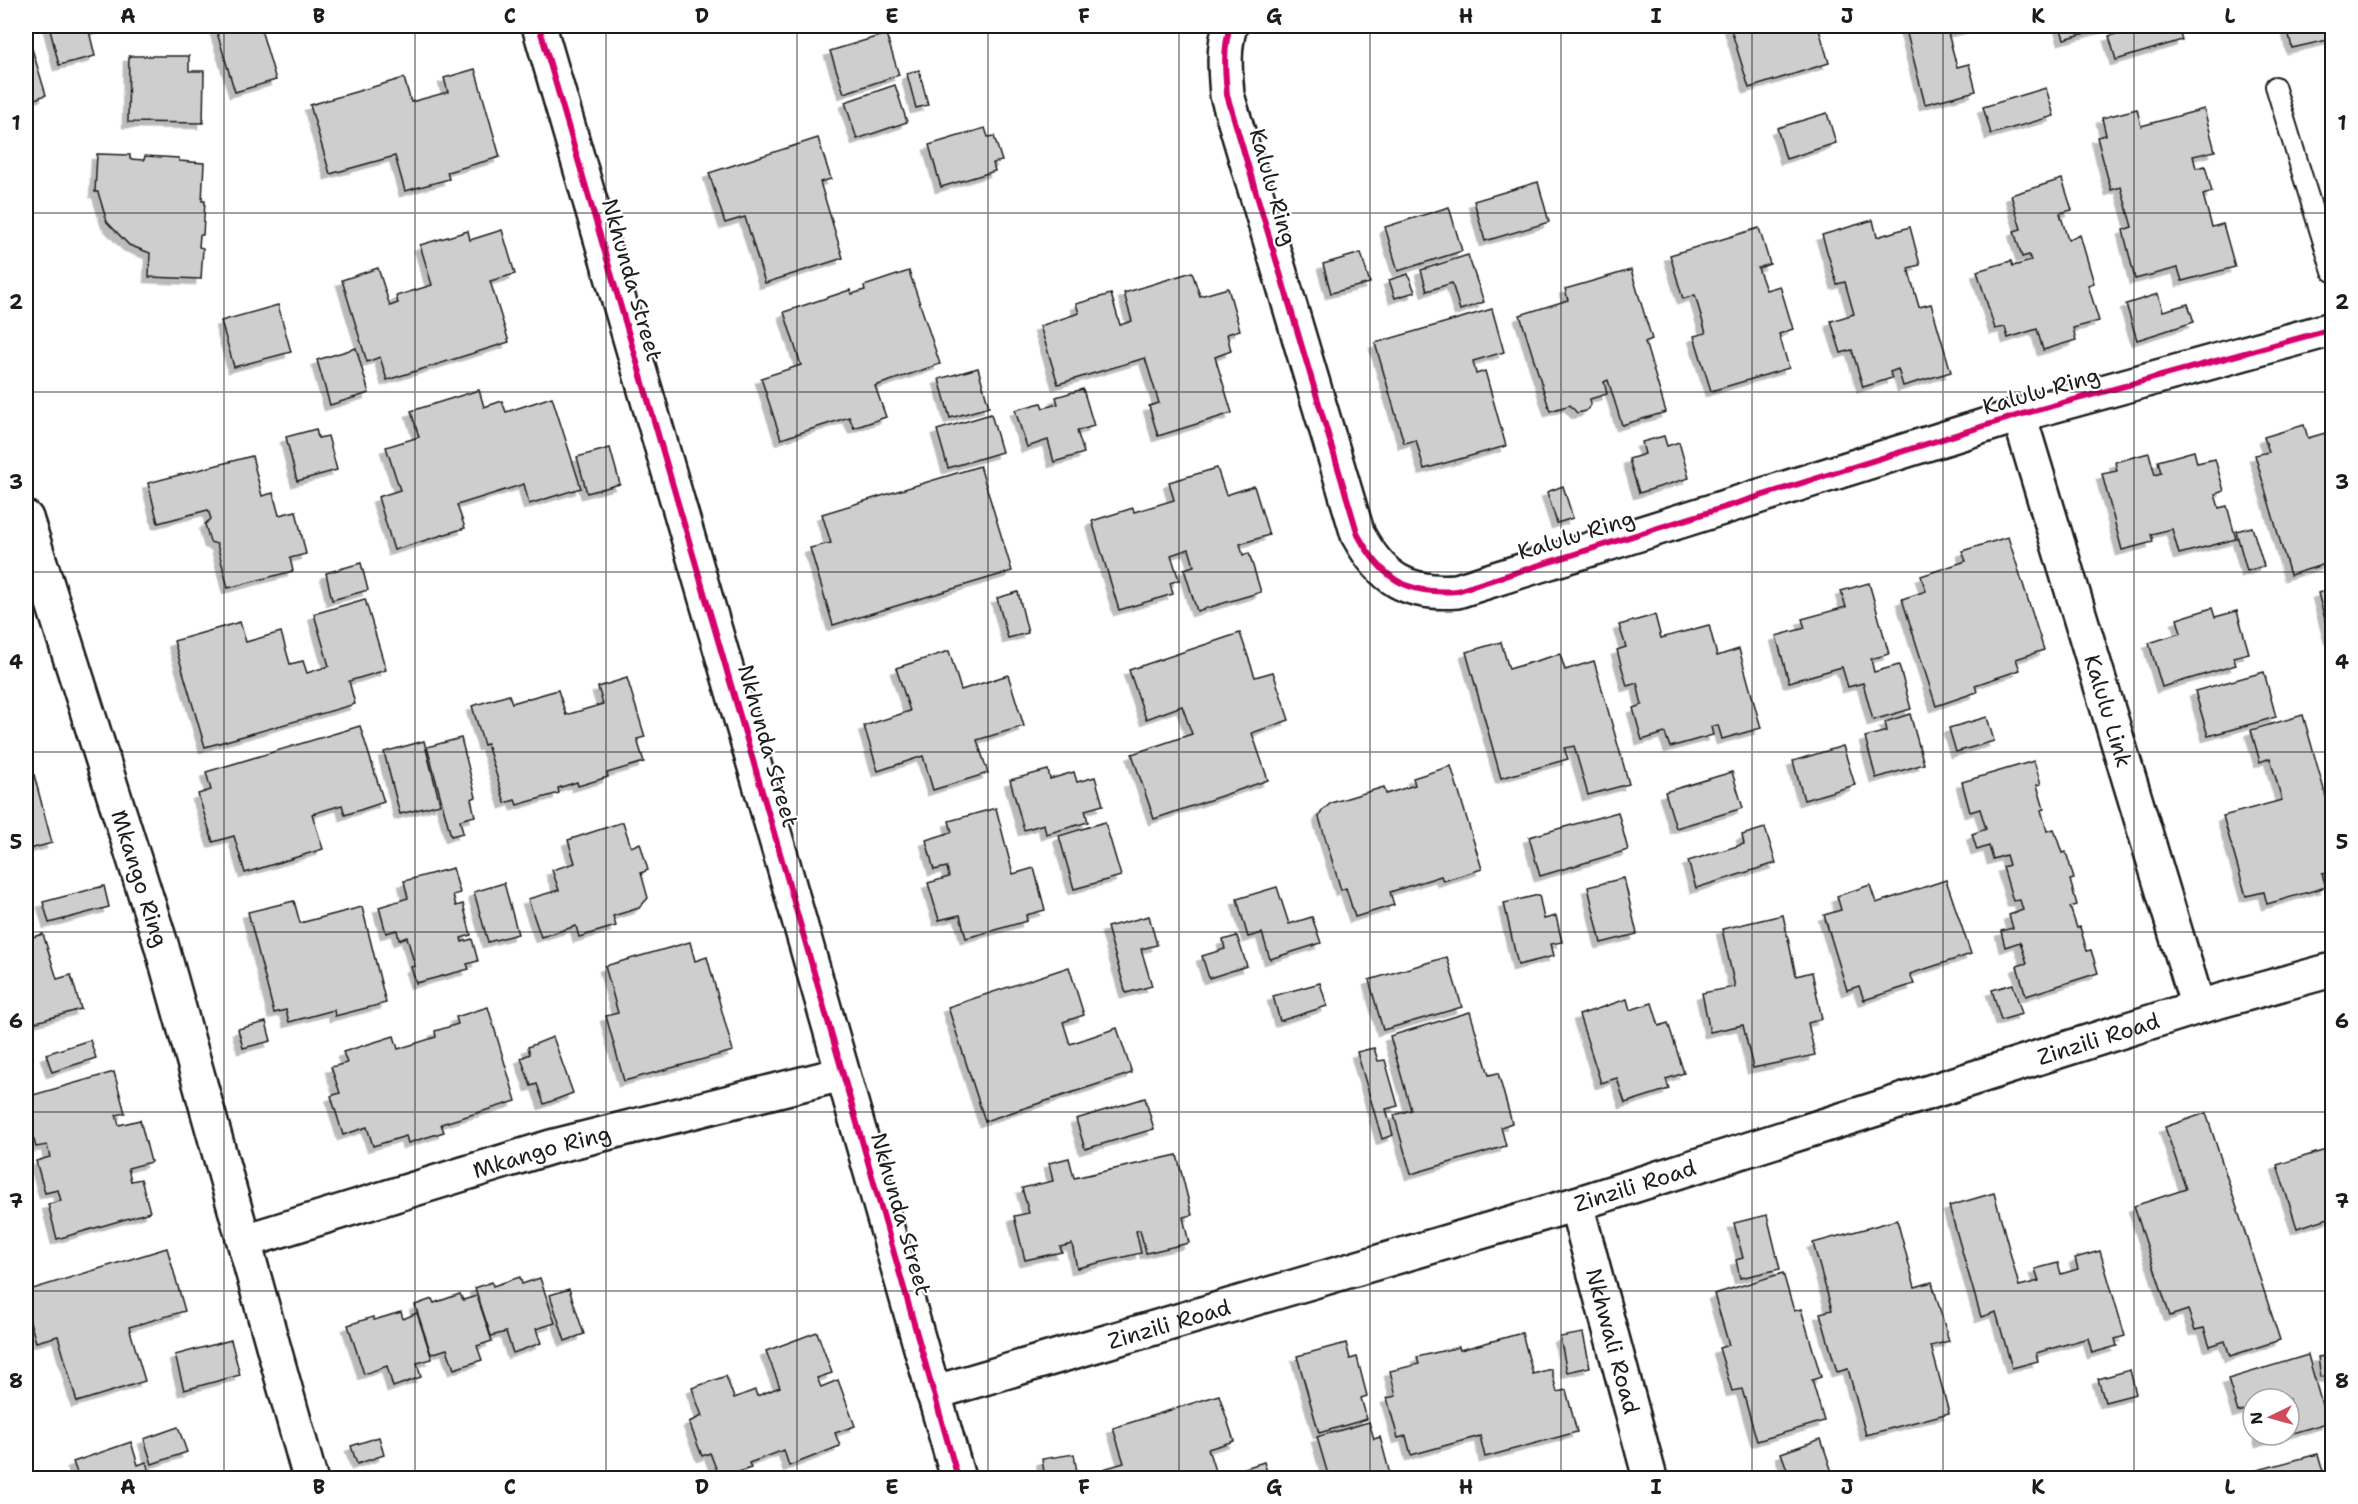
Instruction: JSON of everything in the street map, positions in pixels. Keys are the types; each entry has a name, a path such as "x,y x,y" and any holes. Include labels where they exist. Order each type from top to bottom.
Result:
{"street":[{"name":"Nkhunda Street","path":"539,26 775,837 958,1479"},
{"name":"Kalulu Ring","path":"1230,26 1225,40 1224,62 1227,95 1358,535 1370,558 1388,575 1410,587 1432,593 1457,591 2019,415 2332,329"},
{"name":"Kalulu Link","path":"2019,415 2198,1007"},
{"name":"Mkango Ring","path":"26,518 161,944 310,1479"},
{"name":"Zinzili Road","path":"933,1393 1576,1204 2198,1007 2332,970"},
{"name":"Mkango Ring","path":"245,1241 551,1147 842,1074"},
{"name":"Nkhwali Road","path":"1576,1204 1650,1479"}],"lane":[{"path":"2275,86 2332,272"}],"building":[{"path":"49,26 103,26 104,28 89,31 95,56 59,65"},
{"path":"215,26 260,26 276,80 235,92"},
{"path":"1730,26 1818,26 1829,63 1749,88"},
{"path":"1905,26 1979,26 1948,33 1957,67 1969,64 1976,91 1925,104"},
{"path":"2060,26 2111,26 2064,39"},
{"path":"2143,26 2178,26 2182,40 2116,60 2109,36"},
{"path":"2287,26 2332,26 2332,39 2292,48"},
{"path":"26,29 46,95 26,102"},
{"path":"886,34 899,75 844,93 830,51"},
{"path":"129,56 189,56 189,71 204,71 203,123 128,122"},
{"path":"475,69 500,157 447,172 449,179 405,191 395,156 330,174 310,105 404,78 411,102 448,92 444,78"},
{"path":"919,70 928,105 916,108 907,74"},
{"path":"895,85 907,122 857,139 845,102"},
{"path":"2046,88 2054,116 1991,134 1983,107"},
{"path":"2137,109 2141,126 2204,109 2215,151 2193,156 2196,168 2205,166 2212,192 2203,195 2212,227 2223,224 2235,267 2182,281 2178,268 2135,279 2123,230 2132,227 2121,187 2111,190 2097,137 2106,135 2102,118"},
{"path":"1827,113 1836,143 1786,159 1777,128"},
{"path":"985,128 988,137 994,136 1002,161 993,163 995,171 941,187 929,145"},
{"path":"818,138 831,179 820,182 843,258 765,283 745,217 725,223 709,173"},
{"path":"97,154 130,155 130,159 144,160 145,156 179,158 179,161 204,163 203,235 200,235 199,247 203,248 201,279 149,277 150,253 129,245 107,222 98,192 95,192"},
{"path":"2062,179 2072,210 2060,213 2068,240 2080,235 2094,283 2088,285 2099,321 2073,328 2076,340 2043,350 2037,329 2008,338 2005,327 1995,329 1977,271 2011,261 2013,266 2031,261 2029,255 2022,257 2014,231 2021,229 2011,195"},
{"path":"1538,182 1549,222 1485,241 1474,201"},
{"path":"1449,207 1462,251 1398,271 1385,227"},
{"path":"1873,220 1877,237 1910,227 1920,265 1908,268 1919,307 1931,304 1951,372 1903,386 1898,369 1890,372 1892,378 1863,387 1852,350 1841,353 1831,321 1854,314 1845,282 1837,284 1822,235"},
{"path":"1759,228 1770,264 1758,268 1766,290 1780,286 1793,329 1779,334 1789,368 1711,391 1694,336 1706,333 1695,295 1683,299 1670,255"},
{"path":"502,230 515,274 490,281 509,342 387,380 380,357 367,362 342,280 378,268 390,306 398,303 396,296 432,285 420,245 468,231 470,240"},
{"path":"1361,253 1370,283 1331,293 1323,264"},
{"path":"1468,255 1484,302 1460,310 1452,283 1427,291 1421,270"},
{"path":"1631,270 1652,339 1645,342 1666,412 1622,425 1608,380 1604,382 1607,394 1590,399 1591,405 1586,411 1577,413 1570,405 1550,411 1520,315 1568,300 1565,289"},
{"path":"909,271 940,364 875,386 886,417 854,428 849,417 781,439 761,378 801,365 784,312 850,290 852,294 865,290 864,286"},
{"path":"1192,272 1200,296 1228,288 1240,330 1227,334 1231,351 1215,357 1232,413 1158,436 1149,406 1159,403 1145,358 1058,384 1040,326 1079,313 1076,304 1111,294 1120,325 1132,321 1124,293"},
{"path":"1408,274 1415,292 1395,298 1389,280"},
{"path":"2158,294 2163,311 2188,304 2194,322 2137,340 2126,304"},
{"path":"278,305 291,352 234,367 221,321"},
{"path":"1492,309 1504,352 1473,361 1476,374 1485,371 1506,446 1424,469 1416,440 1404,443 1375,343"},
{"path":"356,348 369,393 330,405 317,360"},
{"path":"978,368 989,407 950,418 939,379"},
{"path":"1083,389 1094,426 1077,431 1084,453 1054,462 1048,440 1027,447 1015,410 1041,403 1043,408 1058,404 1056,397"},
{"path":"479,390 484,407 502,401 506,412 552,397 581,488 529,504 524,484 457,505 465,528 394,550 378,497 400,490 386,447 419,437 411,411"},
{"path":"991,414 1002,452 948,468 937,430"},
{"path":"2304,425 2308,438 2332,431 2332,562 2290,575 2255,455 2269,452 2264,437"},
{"path":"316,429 318,438 328,436 337,470 297,481 286,437"},
{"path":"1664,436 1667,446 1679,442 1689,478 1639,493 1629,459 1645,454 1642,442"},
{"path":"610,448 620,484 587,493 577,457"},
{"path":"2194,451 2197,463 2215,459 2224,491 2215,494 2219,508 2227,506 2236,539 2179,554 2172,529 2151,534 2153,542 2122,550 2102,474 2117,471 2115,462 2149,453 2155,475 2161,473 2158,461"},
{"path":"252,456 262,496 273,493 279,515 296,511 306,554 290,558 293,571 228,588 217,544 210,542 205,524 211,519 208,510 158,523 148,483"},
{"path":"980,466 1012,571 833,625 810,548 831,543 822,514"},
{"path":"1217,468 1226,495 1254,486 1269,535 1240,544 1243,555 1249,553 1261,592 1197,611 1184,569 1194,566 1189,549 1171,555 1179,580 1170,583 1173,594 1119,610 1092,521 1133,508 1134,512 1174,500 1169,482"},
{"path":"1563,486 1573,518 1557,523 1547,492"},
{"path":"2252,527 2264,566 2247,571 2236,531"},
{"path":"2008,537 2044,650 2016,659 2020,670 1975,685 1977,692 1936,706 1902,599 1926,591 1921,576 1966,561 1962,551"},
{"path":"361,563 368,590 332,600 326,573"},
{"path":"1869,583 1889,654 1871,659 1874,672 1899,665 1911,709 1873,720 1863,683 1848,687 1842,667 1789,682 1776,636 1805,628 1802,619 1846,607 1841,591"},
{"path":"2332,589 2332,637 2330,638 2318,593"},
{"path":"1018,592 1028,633 1008,638 997,598"},
{"path":"365,599 386,670 349,681 355,704 205,747 174,641 240,622 246,642 281,632 290,664 303,661 307,673 329,666 314,614"},
{"path":"2212,608 2215,617 2237,611 2249,653 2233,657 2236,665 2162,687 2149,643 2181,633 2177,619"},
{"path":"1655,615 1661,638 1709,625 1717,656 1739,649 1761,728 1722,739 1718,725 1711,727 1713,735 1670,747 1665,733 1642,740 1633,708 1642,705 1637,683 1627,686 1617,650 1626,647 1619,625"},
{"path":"1240,633 1255,677 1273,672 1289,720 1252,733 1268,780 1154,819 1132,754 1192,734 1182,706 1146,719 1129,670"},
{"path":"1501,642 1509,669 1560,654 1565,670 1594,661 1629,784 1588,795 1574,746 1564,748 1568,759 1501,778 1466,652"},
{"path":"949,651 961,690 1008,675 1024,726 977,740 988,773 933,790 923,756 878,771 864,726 910,711 896,668"},
{"path":"2264,672 2276,717 2208,736 2195,691"},
{"path":"627,678 645,737 637,739 644,762 607,773 608,777 578,786 577,782 558,788 559,793 517,805 515,800 505,803 487,744 484,745 472,706 509,695 512,703 558,690 566,715 603,704 598,687"},
{"path":"1910,714 1924,764 1876,778 1865,737 1887,731 1885,722"},
{"path":"2303,715 2332,818 2332,872 2322,874 2326,887 2267,904 2264,892 2246,896 2223,816 2282,800 2270,758 2260,762 2251,730"},
{"path":"1987,717 1994,741 1956,752 1949,728"},
{"path":"360,726 384,802 345,815 342,805 312,814 323,849 245,873 234,836 213,842 198,794 211,790 206,772"},
{"path":"461,738 476,797 471,799 475,816 460,820 463,833 451,836 427,747"},
{"path":"424,741 440,804 400,814 384,752"},
{"path":"1843,746 1855,785 1804,800 1793,761"},
{"path":"2034,761 2041,784 2037,785 2047,831 2054,829 2062,853 2066,852 2074,879 2070,880 2077,905 2070,907 2077,928 2080,927 2087,951 2091,950 2098,973 2026,996 2017,966 2027,963 2020,942 2005,947 2001,931 2013,928 2009,915 2023,910 2020,900 2013,901 2003,867 2009,865 2006,855 1993,859 1989,846 1977,850 1972,834 1986,829 1980,809 1970,812 1962,782"},
{"path":"1451,766 1482,869 1443,881 1441,876 1390,892 1394,905 1355,917 1346,888 1341,890 1319,817 1322,811 1331,803 1384,787 1386,794 1415,785 1413,778"},
{"path":"32,767 52,843 26,850 26,769"},
{"path":"1048,770 1050,779 1074,772 1077,782 1095,777 1103,805 1085,810 1088,822 1046,834 1044,824 1024,830 1010,780"},
{"path":"1732,772 1743,808 1676,828 1665,792"},
{"path":"996,808 1013,874 1034,868 1045,910 1026,915 1027,921 966,938 960,915 939,920 928,883 949,877 947,867 934,870 926,840 952,832 949,821"},
{"path":"1618,812 1628,850 1540,876 1529,837"},
{"path":"623,822 631,847 640,843 648,870 641,873 648,898 639,908 613,916 616,926 579,937 576,926 541,937 528,899 559,890 552,870 575,863 568,840"},
{"path":"1105,822 1121,876 1074,889 1059,836"},
{"path":"1765,828 1776,863 1696,888 1688,861 1744,844 1742,835"},
{"path":"453,868 460,893 453,895 456,906 463,904 471,935 461,938 462,942 472,939 478,961 467,964 469,969 416,983 411,967 415,966 407,937 399,940 397,930 386,933 379,907 408,898 404,881"},
{"path":"1624,878 1637,934 1601,943 1588,887"},
{"path":"1946,880 1971,954 1910,974 1914,984 1864,1000 1859,986 1847,990 1824,915 1841,910 1837,896 1870,885 1876,903"},
{"path":"504,883 518,934 488,942 474,892"},
{"path":"104,886 109,907 49,923 43,902"},
{"path":"1277,887 1289,924 1312,917 1321,943 1270,959 1262,933 1248,937 1237,899"},
{"path":"1539,895 1544,919 1556,916 1562,942 1551,944 1554,956 1518,965 1504,903"},
{"path":"294,901 300,923 362,907 386,1003 335,1016 334,1010 289,1022 286,1010 274,1013 248,912"},
{"path":"1783,915 1796,976 1812,972 1822,1019 1808,1023 1815,1055 1753,1068 1743,1025 1710,1032 1702,993 1735,987 1722,929"},
{"path":"1149,916 1157,945 1141,949 1152,986 1126,993 1107,927"},
{"path":"43,934 57,979 71,975 81,1009 26,1025 26,939"},
{"path":"1237,936 1247,966 1209,978 1202,956 1225,949 1223,940"},
{"path":"690,942 695,961 707,957 733,1051 624,1081 606,1016 618,1013 605,966"},
{"path":"1447,957 1462,1007 1383,1030 1369,980"},
{"path":"1069,967 1084,1015 1063,1022 1070,1044 1117,1028 1132,1073 985,1121 948,1007"},
{"path":"1320,983 1327,1006 1280,1021 1273,996"},
{"path":"2013,984 2022,1014 2001,1020 1992,990"},
{"path":"1627,999 1630,1010 1652,1003 1659,1026 1668,1023 1684,1073 1666,1079 1669,1089 1625,1103 1617,1078 1601,1083 1579,1015"},
{"path":"488,1007 516,1101 441,1124 444,1132 408,1143 406,1136 373,1146 367,1127 343,1135 331,1096 340,1093 331,1067 347,1063 343,1052 394,1036 398,1049 436,1037 435,1031 458,1024 456,1017"},
{"path":"1470,1012 1489,1075 1498,1073 1512,1123 1501,1127 1506,1146 1411,1174 1394,1115 1411,1110 1390,1036"},
{"path":"266,1022 271,1041 243,1048 238,1029"},
{"path":"553,1037 573,1093 544,1104 537,1084 531,1086 521,1058 530,1054 528,1047"},
{"path":"90,1040 96,1058 52,1072 46,1054"},
{"path":"1374,1048 1378,1061 1385,1060 1398,1106 1386,1109 1393,1135 1382,1139 1357,1052"},
{"path":"114,1072 125,1113 116,1115 119,1125 140,1120 151,1162 128,1168 131,1181 141,1179 150,1212 57,1239 48,1204 61,1201 58,1190 45,1193 36,1161 50,1157 47,1145 36,1147 33,1137 27,1139 26,1097"},
{"path":"1145,1098 1154,1129 1085,1149 1076,1119"},
{"path":"2206,1113 2280,1340 2230,1356 2225,1341 2210,1346 2204,1328 2195,1330 2188,1310 2170,1316 2134,1206 2186,1189 2165,1127"},
{"path":"2332,1148 2332,1217 2297,1228 2277,1165"},
{"path":"1177,1155 1192,1215 1183,1217 1189,1243 1146,1253 1140,1230 1136,1231 1141,1253 1077,1268 1072,1244 1060,1247 1062,1252 1025,1260 1014,1216 1029,1213 1022,1188 1053,1181 1049,1163 1069,1158 1074,1178"},
{"path":"1994,1193 2019,1286 2039,1281 2035,1269 2058,1263 2061,1274 2078,1269 2075,1258 2100,1251 2125,1336 2115,1339 2117,1346 2092,1353 2088,1338 2036,1353 2038,1361 2012,1368 1996,1312 1981,1317 1949,1206"},
{"path":"1767,1215 1780,1269 1740,1278 1736,1260 1743,1258 1734,1223"},
{"path":"1897,1220 1915,1287 1932,1282 1949,1341 1931,1346 1949,1413 1866,1435 1848,1369 1837,1372 1820,1313 1832,1310 1813,1243"},
{"path":"167,1248 185,1311 129,1327 145,1381 77,1402 58,1336 36,1342 26,1308 26,1291"},
{"path":"1783,1273 1794,1311 1801,1309 1821,1377 1812,1380 1824,1421 1757,1441 1742,1389 1732,1391 1719,1348 1729,1345 1714,1294"},
{"path":"520,1277 522,1284 540,1278 555,1323 536,1329 541,1343 513,1353 506,1332 491,1336 475,1288 492,1282 493,1286"},
{"path":"569,1289 584,1334 565,1341 550,1295"},
{"path":"460,1294 463,1300 477,1296 492,1341 477,1346 482,1360 454,1369 447,1349 431,1354 415,1305 432,1299 434,1303"},
{"path":"401,1312 403,1319 417,1313 432,1359 417,1363 421,1377 393,1387 387,1366 364,1374 348,1325 373,1317 374,1320"},
{"path":"817,1332 832,1373 817,1378 821,1387 838,1380 855,1426 835,1433 840,1446 789,1466 784,1450 749,1463 751,1468 720,1478 710,1453 702,1456 689,1422 702,1416 692,1388 726,1376 734,1398 755,1390 757,1396 780,1387 766,1351"},
{"path":"1522,1333 1533,1374 1551,1369 1557,1392 1566,1390 1577,1432 1485,1457 1480,1436 1411,1455 1406,1436 1398,1438 1387,1398 1396,1396 1390,1371 1419,1364 1417,1357 1459,1347 1460,1350"},
{"path":"1583,1333 1590,1367 1567,1372 1560,1337"},
{"path":"231,1340 240,1375 184,1390 175,1355"},
{"path":"1346,1343 1350,1359 1357,1357 1367,1396 1361,1398 1367,1419 1319,1433 1297,1356"},
{"path":"2308,1355 2327,1423 2301,1431 2301,1387 2241,1387 2241,1411 2238,1412 2228,1379"},
{"path":"2332,1355 2332,1376 2321,1377 2318,1357"},
{"path":"2130,1370 2136,1394 2105,1402 2098,1379"},
{"path":"1219,1395 1234,1441 1208,1449 1217,1477 1264,1462 1269,1478 1106,1478 1103,1469 1124,1463 1113,1428"},
{"path":"1369,1422 1374,1439 1380,1437 1391,1478 1329,1478 1317,1437"},
{"path":"178,1427 187,1452 152,1464 144,1439"},
{"path":"379,1437 384,1455 357,1464 351,1446"},
{"path":"1821,1439 1834,1478 1801,1478 1798,1469 1788,1472 1781,1453"},
{"path":"131,1442 138,1465 146,1462 151,1478 79,1478 73,1462"},
{"path":"1074,1454 1078,1478 1045,1478 1042,1459"},
{"path":"2318,1454 2325,1478 2251,1478 2250,1472"}],"cycle path":[{"path":"539,26 782,860 958,1478"},
{"path":"1230,26 1225,51 1227,95 1358,535 1377,563 1387,573 1410,587 1439,592 1457,591 2019,415 2332,329"}]}
